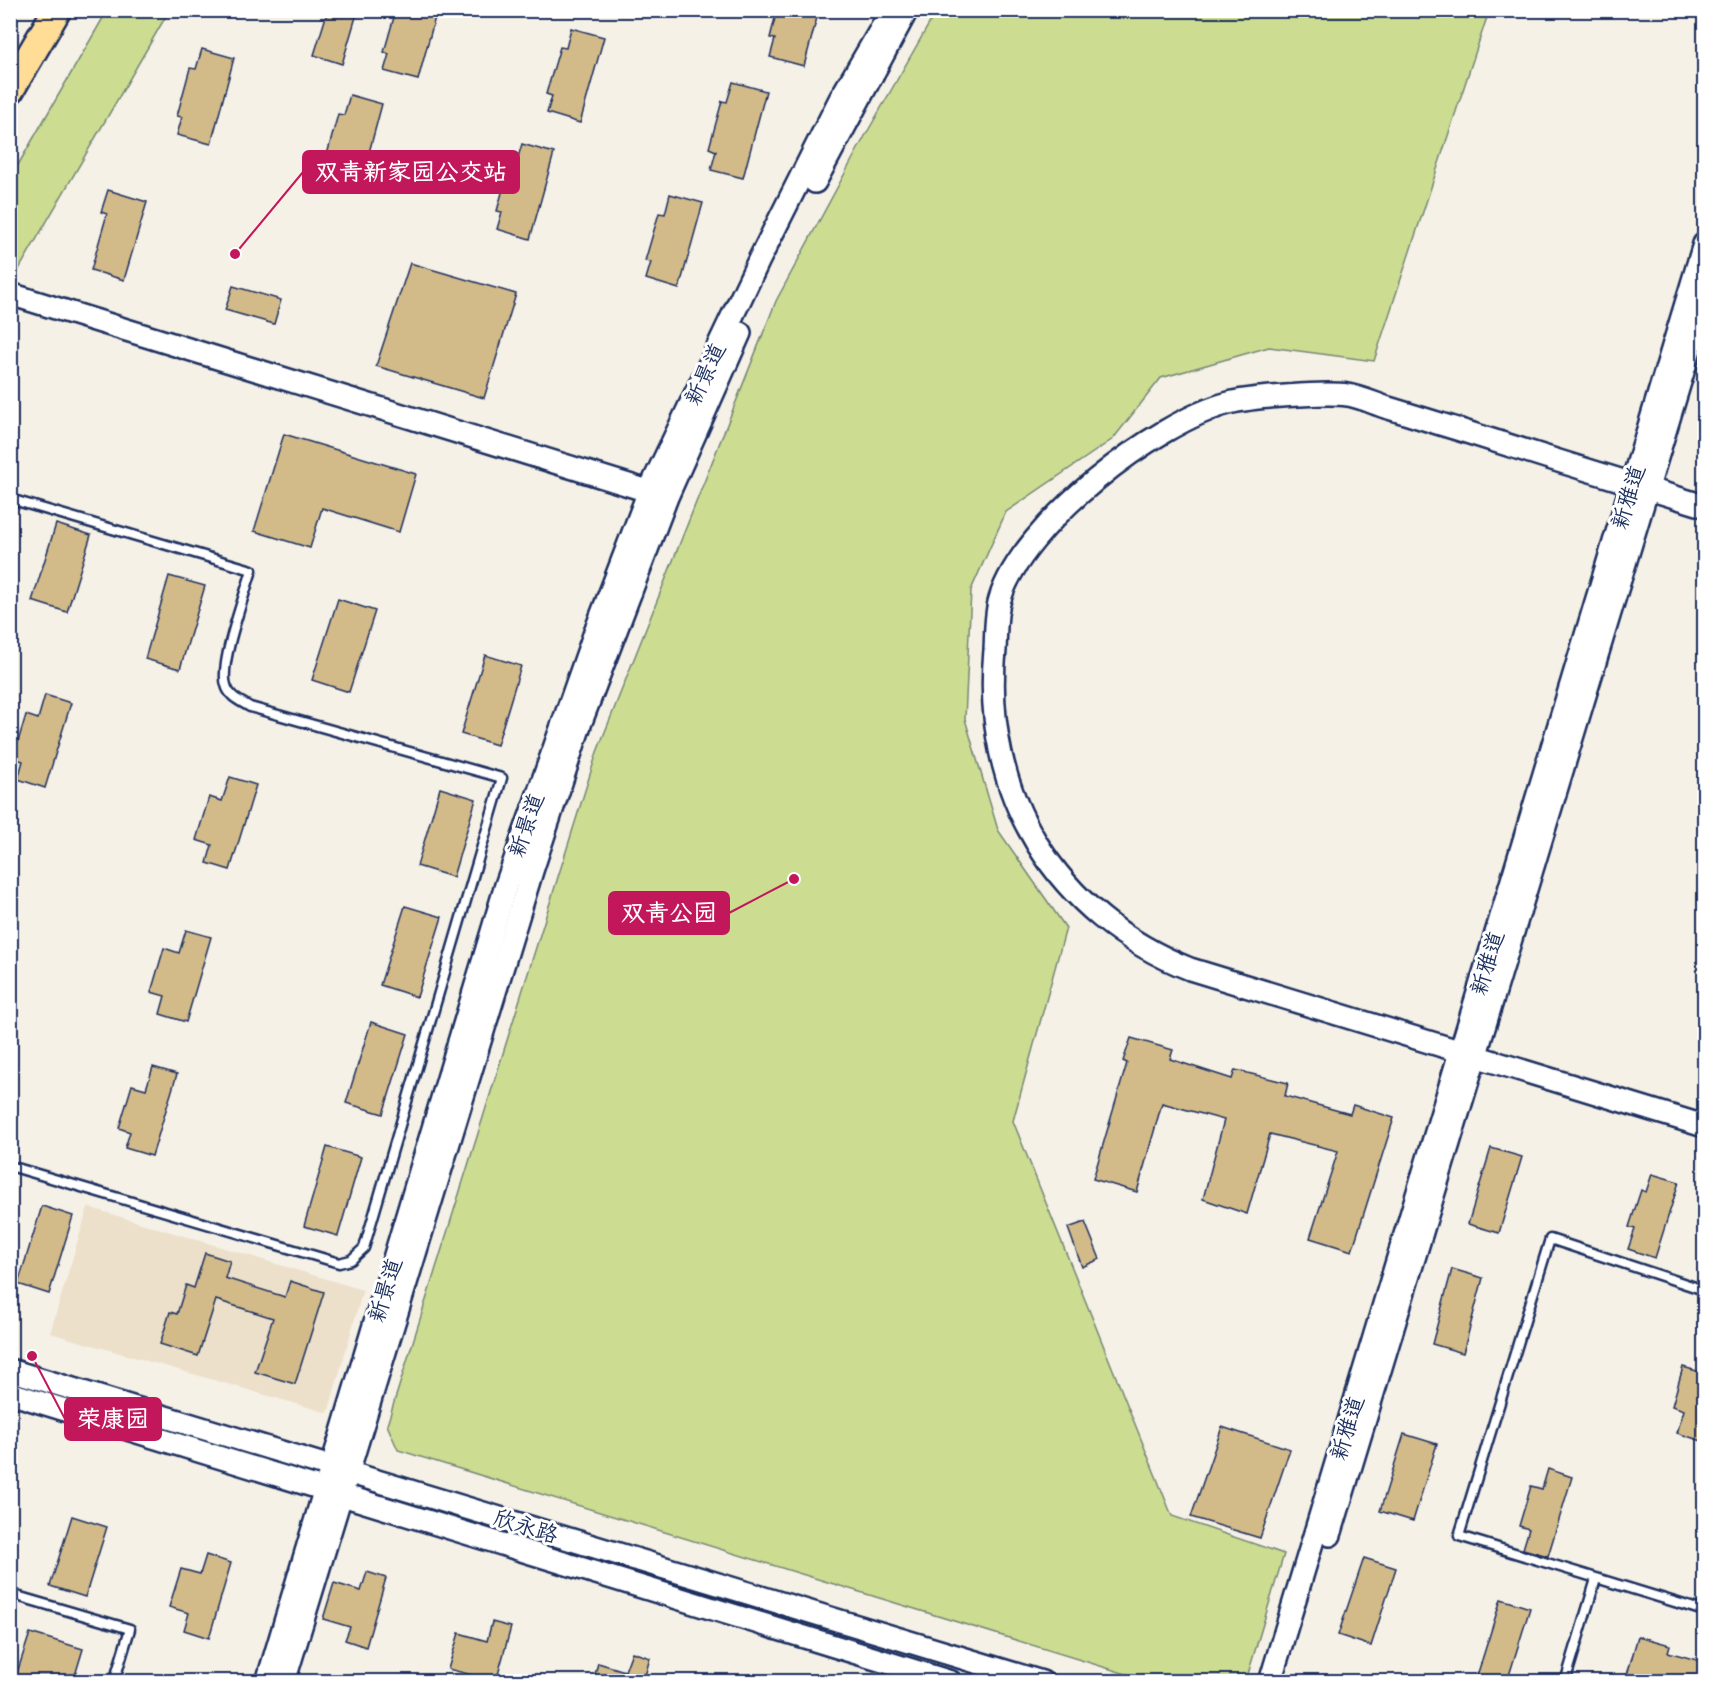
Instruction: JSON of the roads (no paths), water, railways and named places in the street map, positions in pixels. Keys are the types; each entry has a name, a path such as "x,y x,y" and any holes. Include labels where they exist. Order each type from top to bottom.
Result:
{"main road":[{"path":"10,90 57,10"}],"street":[{"name":"新景道","path":"284,1682 334,1491 506,885 594,632 655,501 769,240 840,99 892,10"},
{"name":"新景道","path":"655,501 760,289 907,10"},
{"name":"新雅道","path":"1284,1682 1468,1055 1640,487 1704,244"},
{"path":"10,294 655,501"},
{"name":"新雅道","path":"1640,487 1704,303"},
{"path":"10,306 655,501"},
{"path":"1704,506 1348,395 1280,397 1229,403 1185,420 1134,451 1099,477 1023,553 1000,600 992,674 994,727 1007,778 1027,828 1055,869 1108,926 1136,943 1190,969 1704,1126"},
{"name":"新雅道","path":"1270,1682 1468,1055"},
{"name":"欣永路","path":"10,1370 1042,1682"},
{"name":"欣永路","path":"10,1393 951,1682"},
{"name":"新景道","path":"267,1682 334,1491"}],"lane":[{"path":"10,499 252,570 225,666 225,685 232,697 249,707 502,778 364,1248 351,1260 339,1263 10,1166"},
{"path":"1704,1290 1550,1239 1459,1536 1704,1611"},
{"path":"1565,1682 1596,1579"},
{"path":"10,1594 130,1629 114,1682"}],"place":[{"name":"双青新家园公交站","path":"235,254"},
{"name":"双青公园","path":"794,879"},
{"name":"荣康园","path":"32,1356"}]}
